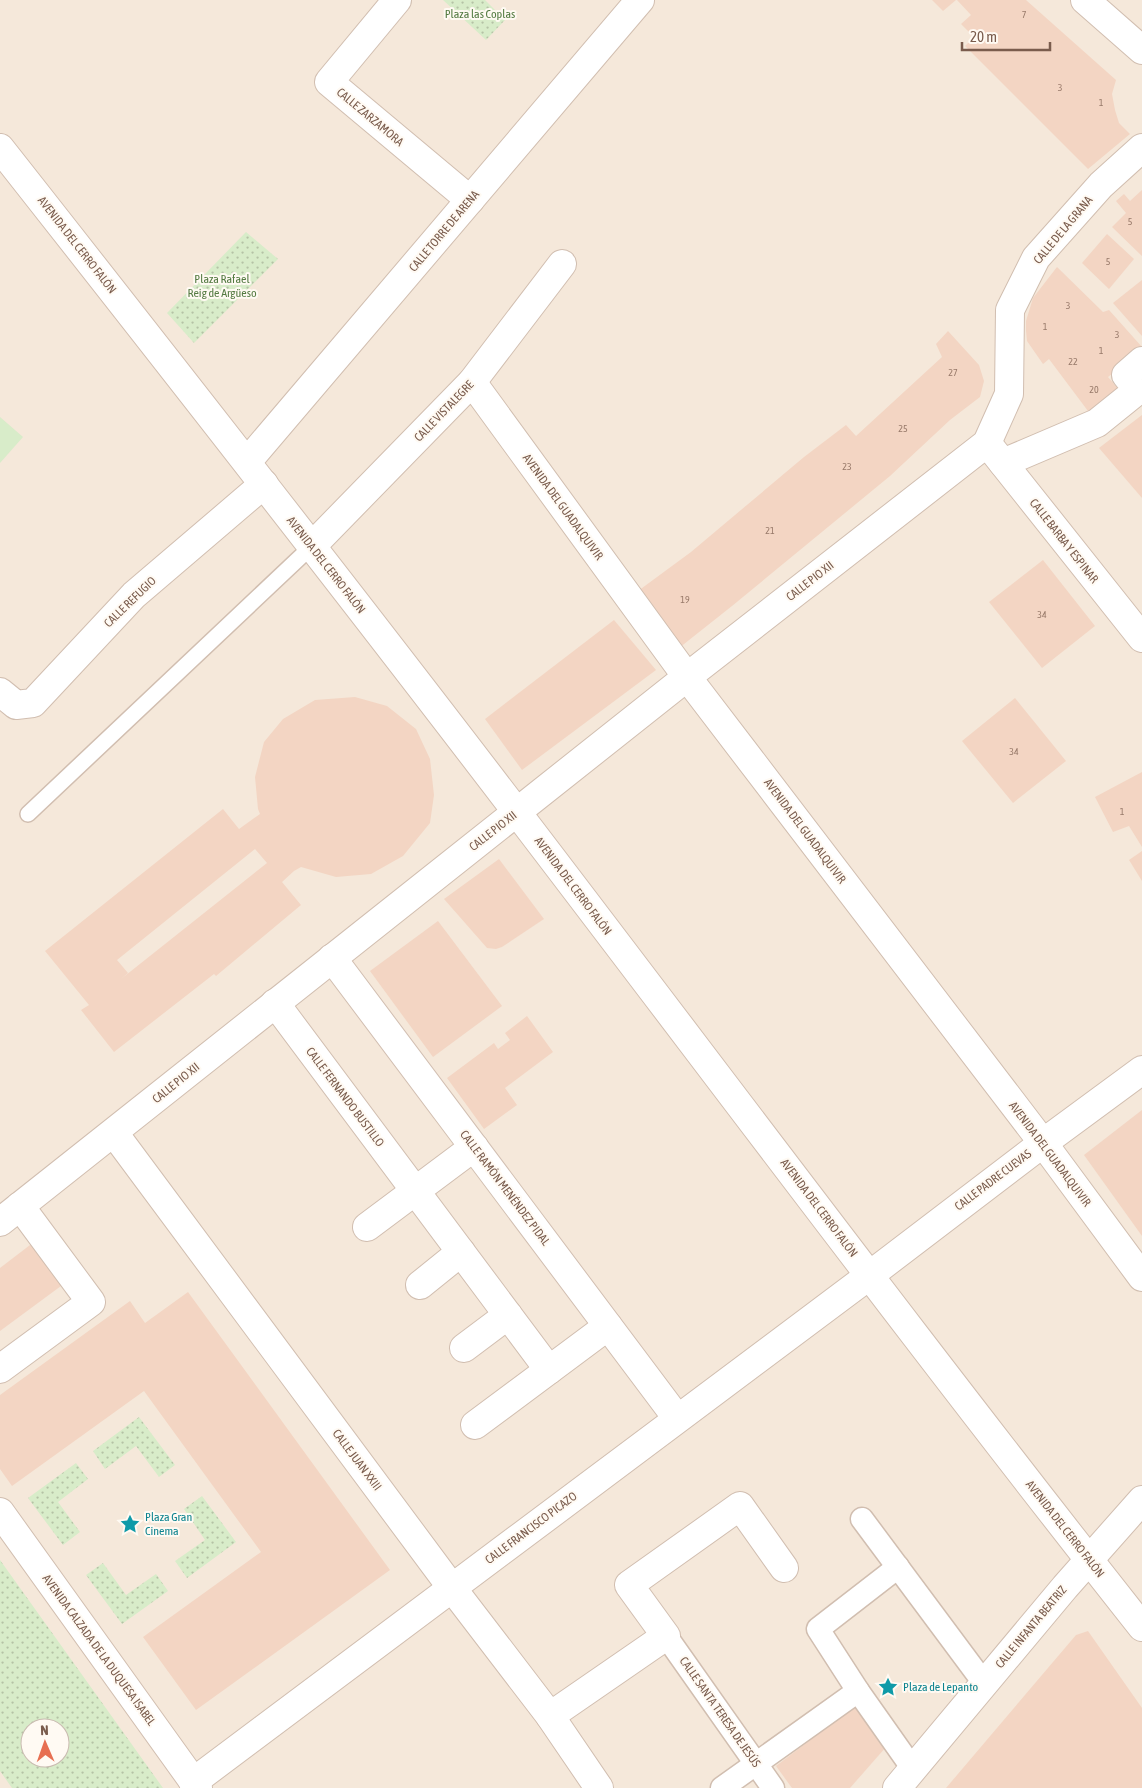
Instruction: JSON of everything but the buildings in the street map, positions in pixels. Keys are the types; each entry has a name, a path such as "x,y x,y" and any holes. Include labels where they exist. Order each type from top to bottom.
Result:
{"street":[{"name":"CALLE ZARZAMORA","path":"397,0 329,82 470,200"},
{"name":"CALLE TORRE DE ARENA","path":"247,462 640,0"},
{"path":"1085,0 1142,50"},
{"name":"AVENIDA DEL CERRO FALÓN","path":"0,148 312,546 1142,1627"},
{"name":"CALLE DE LA GRANA","path":"995,453 1009,394 1010,310 1036,258 1102,185 1142,148"},
{"name":"CALLE VISTALEGRE","path":"312,546 472,382 562,264"},
{"path":"995,453 1097,423 1140,392 1126,375 1142,360"},
{"name":"AVENIDA DEL GUADALQUIVIR","path":"472,382 687,677 1141,1272"},
{"name":"CALLE BARBA Y ESPINAR","path":"995,453 1142,638"},
{"name":"CALLE PIO XII","path":"10,1214 687,677 995,453"},
{"name":"CALLE REFUGIO","path":"0,692 16,706 34,703 134,595 264,484"},
{"name":"CALLE RAMÓN MENÉNDEZ PIDAL","path":"332,958 677,1418"},
{"name":"CALLE FERNANDO BUSTILLO","path":"275,1004 549,1370"},
{"name":"CALLE PADRE CUEVAS","path":"870,1275 1142,1070"},
{"name":"CALLE JUAN XXIII","path":"114,1133 452,1588 550,1716 599,1788"},
{"path":"367,1227 474,1147"},
{"path":"0,1368 91,1302 10,1214"},
{"path":"420,1285 461,1252"},
{"name":"CALLE FRANCISCO PICAZO","path":"196,1785 452,1588 870,1275"},
{"path":"464,1348 508,1315"},
{"path":"476,1425 608,1326"},
{"name":"CALLE INFANTA BEATRIZ","path":"905,1778 984,1683 1142,1500"},
{"name":"CALLE SANTA TERESA DE JESÚS","path":"773,1788 629,1585 740,1506 784,1568"},
{"name":"AVENIDA CALZADA DE LA DUQUESA ISABEL","path":"0,1512 196,1785"},
{"path":"862,1519 984,1683"},
{"path":"898,1567 818,1629 858,1691 905,1778"},
{"path":"550,1716 666,1636"},
{"path":"722,1788 858,1691"}],"lane":[{"path":"28,814 312,546"}],"shaded area":[{"path":"0,0 1142,0 1142,1788 0,1788"}],"green space":[{"name":"Plaza las Coplas","path":"443,0 485,0 505,20 486,40"},
{"name":"Plaza Rafael Reig de Argüeso","path":"246,232 278,259 194,343 167,313"},
{"path":"0,417 23,437 0,463"},
{"path":"139,1417 175,1465 159,1477 136,1446 105,1469 93,1451"},
{"path":"76,1463 88,1479 58,1502 80,1532 63,1545 28,1498"},
{"path":"202,1496 236,1542 187,1578 175,1561 205,1540 184,1509"},
{"path":"0,1560 163,1788 12,1788 0,1771"},
{"path":"103,1563 126,1595 156,1574 168,1591 122,1624 86,1575"}],"place":[{"name":"Plaza Gran Cinema","path":"130,1524"},
{"name":"Plaza de Lepanto","path":"888,1687"}]}
